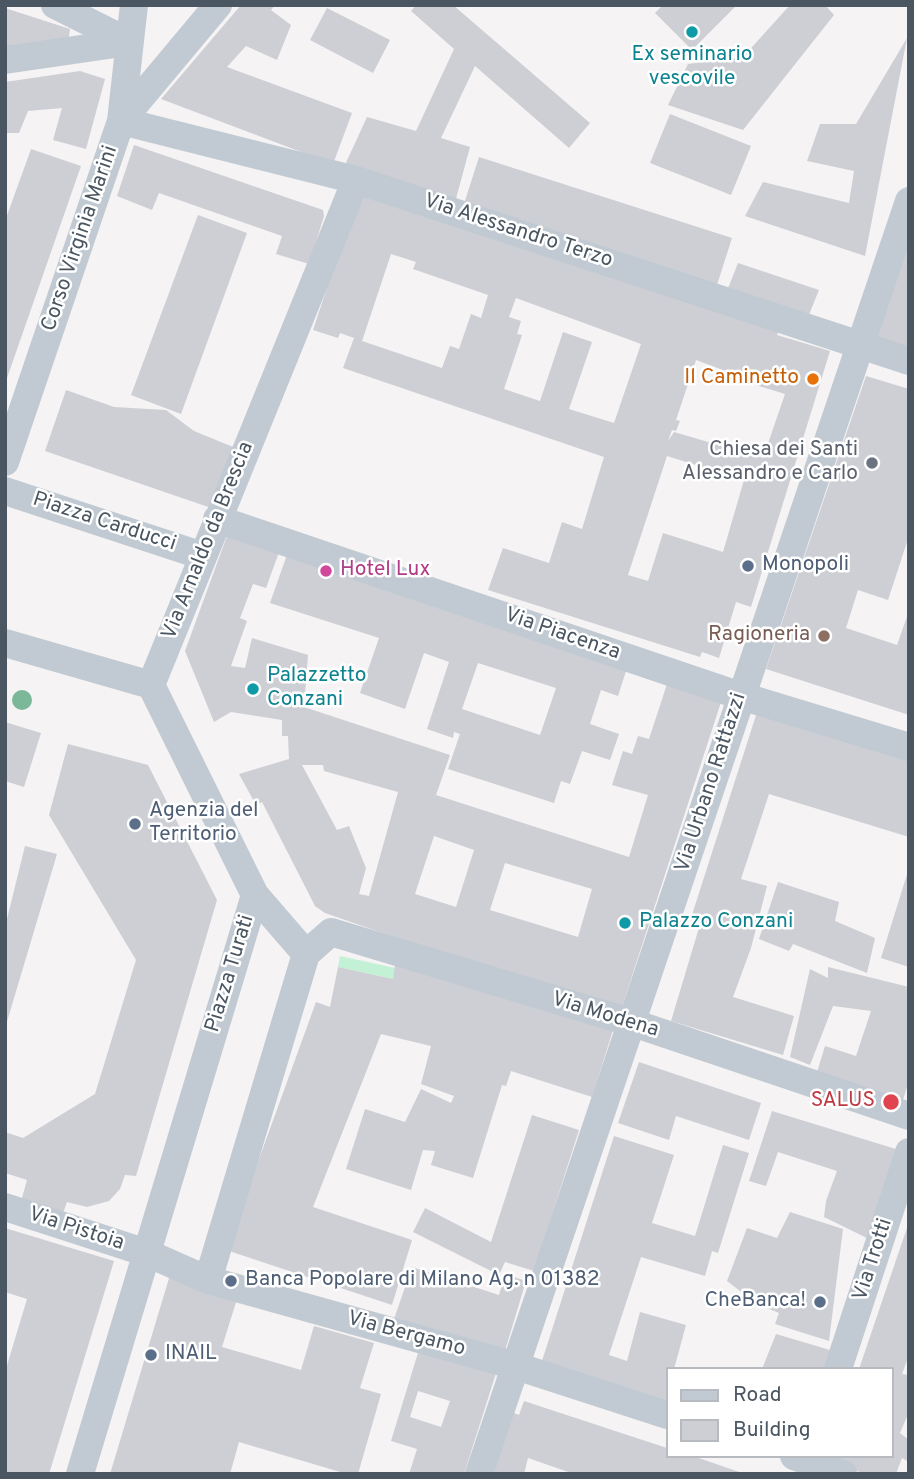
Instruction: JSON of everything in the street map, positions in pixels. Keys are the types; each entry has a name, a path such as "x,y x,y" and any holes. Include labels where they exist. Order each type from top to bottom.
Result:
{"street":[{"path":"55,5 129,42"},
{"path":"121,121 218,5"},
{"name":"Corso Virginia Marini","path":"7,450 121,121 131,7"},
{"path":"5,60 129,42"},
{"name":"Via Alessandro Terzo","path":"121,121 356,180 909,361"},
{"name":"Via Arnaldo da Brescia","path":"151,685 356,180"},
{"name":"Via Urbano Rattazzi","path":"479,1474 909,201"},
{"name":"Piazza Carducci","path":"5,491 203,556"},
{"name":"Via Piacenza","path":"217,519 741,696 909,747"},
{"path":"5,643 151,685 255,895"},
{"name":"Piazza Turati","path":"255,895 306,954"},
{"name":"Piazza Turati","path":"80,1474 255,895"},
{"name":"Via Modena","path":"306,954 331,932 633,1023 909,1116"},
{"path":"208,1280 306,954"},
{"name":"Via Trotti","path":"839,1367 909,1152"},
{"name":"Via Pistoia","path":"5,1207 146,1253"},
{"name":"Via Bergamo","path":"146,1253 208,1280 516,1366 666,1415"},
{"path":"804,1462 843,1474"}],"green space":[{"path":"340,956 395,968 393,979 338,967"}],"building":[{"path":"241,5 275,5 271,10 291,25 277,60 246,46 227,67 352,113 333,164 161,99"},
{"path":"416,5 453,5 590,123 569,148 475,66 441,138 470,147 454,206 344,167 367,117 416,131 454,49 411,11"},
{"name":"Ex seminario vescovile","path":"663,5 737,5 692,50 655,13"},
{"path":"790,5 825,5 834,15 743,130 668,105 688,64 743,57"},
{"path":"5,8 70,29 68,43 5,52"},
{"path":"327,8 390,40 373,73 310,40"},
{"path":"907,38 865,256 745,216 763,182 849,203 854,171 807,161 820,124 856,124"},
{"path":"80,71 105,79 86,149 53,140 62,108 28,111 19,133 5,133 5,82"},
{"path":"670,114 751,146 731,195 650,163"},
{"path":"134,145 323,210 324,216 309,264 276,254 282,236 159,193 152,210 117,196"},
{"path":"31,149 81,166 6,381 5,221"},
{"path":"479,157 732,238 716,288 463,207"},
{"path":"360,189 779,329 777,335 830,351 751,607 736,602 719,658 702,652 700,657 488,590 503,548 549,563 562,522 582,529 604,457 343,368 354,338 340,333 338,338 313,330","holes":["391,254 416,262 413,269 488,295 481,318 471,314 459,349 450,346 442,368 362,341","516,298 641,344 614,423 569,409 592,342 563,332 540,401 504,389 522,335 517,334 521,321 509,317","696,360 731,373 730,377 785,394 763,458 674,432 668,441 672,430 676,431 680,421 676,420","667,456 744,480 723,552 663,533 648,581 628,575"]},
{"path":"198,215 247,233 181,414 131,395"},
{"path":"909,244 909,355 866,339"},
{"path":"738,263 819,290 808,317 727,291"},
{"path":"866,376 909,389 909,536 888,600 858,590 846,628 897,645 909,611 909,715 766,669"},
{"path":"66,390 114,407 166,410 194,431 238,449 217,510 45,451"},
{"path":"227,536 282,544 266,588 253,584 240,618 247,621 231,666 245,668 252,638 308,655 304,707 450,755 436,795 629,857 648,795 612,785 623,751 632,754 638,736 649,739 668,681 722,699 620,1013 325,913 315,906 262,802 256,805 239,774 289,759 288,736 282,736 282,720 231,712 214,722 185,651","holes":["302,765 323,765 324,771 398,792 369,896 359,894 366,868 349,826 337,830","434,836 474,850 456,907 415,894","505,863 592,889 578,937 490,910"]},
{"path":"289,549 628,665 618,696 601,690 590,724 619,734 610,760 582,751 570,784 561,781 554,803 448,769 460,734 454,732 453,738 427,729 449,662 424,653 405,709 360,693 379,638 270,603","holes":["478,663 556,688 540,735 462,709"]},
{"path":"758,709 909,755 909,837 769,794 741,879 767,886 751,948 733,997 794,1016 783,1055 671,1021 701,921 691,918"},
{"path":"5,722 41,733 24,787 5,781"},
{"path":"68,744 148,765 217,900 136,1176 125,1175 120,1189 109,1201 87,1207 67,1202 62,1216 20,1205 27,1180 5,1173 5,1132 23,1138 95,1094 136,960 49,815"},
{"path":"25,846 57,854 6,1025 5,927"},
{"path":"909,871 909,967 881,958"},
{"path":"778,882 839,902 835,921 875,938 867,973 793,944 789,951 759,939"},
{"path":"395,964 613,1030 592,1097 511,1071 506,1086 502,1085 473,1178 431,1165 435,1151 423,1150 411,1190 346,1169 365,1109 405,1122 421,1089 451,1103 454,1096 421,1084 431,1046 381,1034 313,1207 412,1240 392,1305 226,1250 316,1002 330,1007 338,967 393,979"},
{"path":"828,967 909,987 909,1081 900,1109 814,1082 825,1046 856,1056 871,1011 833,1006 810,1065 790,1057 810,969 828,978"},
{"path":"639,1062 761,1103 749,1140 676,1116 669,1140 618,1123"},
{"path":"772,1111 899,1150 873,1241 824,1217 826,1201 837,1171 778,1152 766,1186 749,1181"},
{"path":"532,1115 579,1130 534,1271 505,1262 499,1275 413,1232 425,1208 491,1242"},
{"path":"614,1136 674,1155 652,1223 695,1236 723,1145 749,1153 718,1253 712,1251 705,1276 641,1257 609,1355 627,1361 640,1312 686,1325 675,1367 666,1367 666,1409 541,1364"},
{"path":"790,1212 843,1229 829,1341 775,1324 779,1313 757,1304 727,1281 747,1228 777,1238"},
{"path":"909,1222 909,1355 902,1374 909,1375 909,1412 900,1433 909,1440 909,1462 902,1458 896,1474 865,1474 838,1464 832,1458 893,1458 893,1367 860,1367"},
{"path":"5,1228 114,1261 49,1474 5,1474 5,1372 27,1299 5,1292"},
{"path":"412,1267 499,1295 505,1274 526,1281 504,1354 394,1319"},
{"path":"170,1275 238,1296 222,1347 301,1370 314,1326 374,1343 360,1388 381,1394 358,1474 347,1474 239,1442 230,1474 110,1474"},
{"path":"776,1334 830,1350 826,1367 763,1367"},
{"path":"421,1343 498,1367 464,1474 409,1474 417,1449 391,1441","holes":["418,1391 450,1401 441,1427 410,1417"]},
{"path":"524,1401 666,1448 666,1458 699,1458 745,1474 574,1474 528,1458 524,1474 493,1474 514,1413 519,1415"}],"place":[{"name":"Ex seminario vescovile","path":"692,32"},
{"name":"Il Caminetto","path":"813,379"},
{"name":"Chiesa dei Santi Alessandro e Carlo","path":"872,463"},
{"name":"Monopoli","path":"748,566"},
{"name":"Hotel Lux","path":"326,571"},
{"name":"Ragioneria","path":"824,636"},
{"name":"Palazzetto Conzani","path":"253,689"},
{"name":"Agenzia del Territorio","path":"135,824"},
{"name":"Palazzo Conzani","path":"625,923"},
{"name":"SALUS","path":"891,1102"},
{"name":"Banca Popolare di Milano Ag. n 01382","path":"231,1281"},
{"name":"CheBanca!","path":"820,1302"},
{"name":"INAIL","path":"151,1355"}]}
